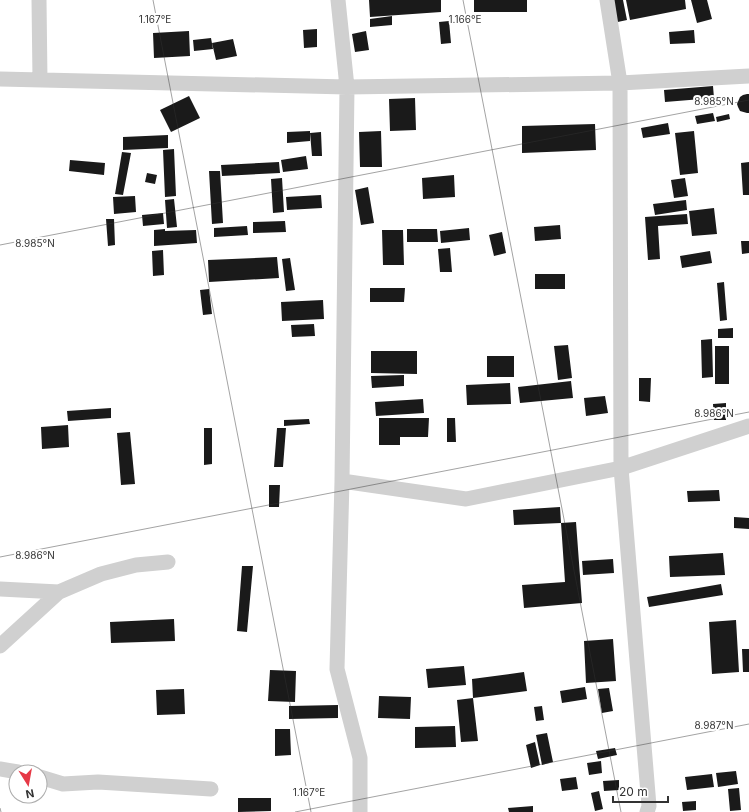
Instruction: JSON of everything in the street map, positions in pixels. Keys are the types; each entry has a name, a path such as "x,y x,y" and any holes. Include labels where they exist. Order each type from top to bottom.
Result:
{"street":[{"path":"39,0 40,80"},
{"path":"338,0 347,87 342,481 337,669 360,758 360,812"},
{"path":"607,0 620,83 621,468 648,806 647,812"},
{"path":"0,79 347,87 620,83 749,76"},
{"path":"342,481 466,499 621,468 749,426"},
{"path":"0,646 59,592 108,572 136,565 168,562"},
{"path":"0,589 59,592"},
{"path":"48,779 64,784 98,782 211,790"}],"building":[{"path":"369,0 441,0 441,12 370,17"},
{"path":"474,0 527,0 527,12 474,12"},
{"path":"608,0 623,0 627,20 613,23"},
{"path":"626,0 685,0 686,9 630,20"},
{"path":"691,0 707,0 712,19 697,23"},
{"path":"392,16 392,25 370,27 370,19"},
{"path":"449,21 451,43 441,44 439,22"},
{"path":"317,29 317,47 304,48 303,30"},
{"path":"694,30 695,43 670,44 669,32"},
{"path":"189,31 190,56 154,58 153,33"},
{"path":"366,31 369,50 355,52 352,34"},
{"path":"211,38 213,49 194,51 193,40"},
{"path":"233,39 237,56 216,60 212,43"},
{"path":"713,86 714,98 665,102 664,90"},
{"path":"749,94 749,113 740,111 737,104 740,97"},
{"path":"189,96 200,118 171,132 160,110"},
{"path":"415,98 416,130 390,131 389,99"},
{"path":"713,113 715,121 697,124 695,116"},
{"path":"729,114 730,119 717,122 716,117"},
{"path":"668,123 670,134 643,138 641,128"},
{"path":"595,124 596,150 522,153 522,126"},
{"path":"310,131 310,141 287,143 287,132"},
{"path":"381,131 382,167 360,167 359,132"},
{"path":"694,131 698,173 680,175 675,133"},
{"path":"321,132 322,156 312,156 310,133"},
{"path":"168,135 168,148 123,150 123,137"},
{"path":"174,149 176,196 165,197 163,150"},
{"path":"122,152 131,153 123,195 115,194"},
{"path":"306,156 308,169 283,172 281,160"},
{"path":"70,160 105,163 104,175 69,171"},
{"path":"279,162 280,173 222,176 221,165"},
{"path":"749,162 749,195 743,195 741,163"},
{"path":"209,171 220,171 223,223 212,224"},
{"path":"147,173 157,175 155,184 145,182"},
{"path":"454,175 455,197 423,199 422,178"},
{"path":"282,178 284,212 273,213 271,179"},
{"path":"685,178 688,196 674,198 671,180"},
{"path":"368,187 374,223 361,225 355,190"},
{"path":"321,195 322,208 287,210 286,197"},
{"path":"135,196 136,212 114,214 113,197"},
{"path":"174,199 177,227 167,228 165,200"},
{"path":"686,200 687,210 655,215 653,204"},
{"path":"714,208 717,234 692,236 689,211"},
{"path":"163,213 164,224 143,226 142,215"},
{"path":"687,214 688,224 658,226 660,259 648,260 645,217"},
{"path":"106,219 114,219 115,245 108,246"},
{"path":"285,221 286,232 253,233 253,222"},
{"path":"560,225 561,239 535,241 534,227"},
{"path":"247,226 248,235 214,237 214,228"},
{"path":"469,228 470,240 441,243 440,231"},
{"path":"165,229 165,231 196,230 197,243 154,246 154,230"},
{"path":"407,229 437,229 438,242 407,242"},
{"path":"382,230 403,230 404,265 383,265"},
{"path":"502,232 506,253 494,256 489,235"},
{"path":"741,241 749,241 749,253 742,254"},
{"path":"450,248 452,272 440,272 438,249"},
{"path":"163,250 164,275 153,276 152,251"},
{"path":"710,251 712,263 682,268 680,256"},
{"path":"277,257 279,278 209,282 208,260"},
{"path":"290,258 295,290 286,291 282,259"},
{"path":"535,274 565,274 565,289 535,289"},
{"path":"724,282 727,320 720,321 717,283"},
{"path":"370,288 405,288 404,302 370,302"},
{"path":"209,289 212,314 203,315 200,290"},
{"path":"323,300 324,319 282,321 281,302"},
{"path":"314,324 315,336 292,337 291,325"},
{"path":"733,328 733,338 718,338 718,329"},
{"path":"712,339 713,377 702,378 701,340"},
{"path":"568,345 572,378 558,380 554,346"},
{"path":"715,346 729,346 729,384 715,384"},
{"path":"371,351 417,351 417,374 371,373"},
{"path":"487,356 514,356 514,377 487,377"},
{"path":"404,375 404,386 372,388 371,376"},
{"path":"639,378 651,378 650,402 639,401"},
{"path":"571,381 573,398 520,403 518,387"},
{"path":"510,383 511,404 467,405 466,385"},
{"path":"605,396 608,413 586,416 584,398"},
{"path":"423,399 424,413 376,416 375,402"},
{"path":"726,403 726,420 714,420 713,404"},
{"path":"111,408 111,418 68,421 67,411"},
{"path":"379,418 429,418 428,437 400,437 400,445 379,445"},
{"path":"447,418 455,418 456,442 447,442"},
{"path":"309,419 310,424 284,426 284,420"},
{"path":"68,425 69,447 42,449 41,427"},
{"path":"204,428 212,428 212,464 204,465"},
{"path":"277,428 286,428 283,467 274,467"},
{"path":"130,432 135,484 121,485 117,433"},
{"path":"269,485 280,485 279,507 269,507"},
{"path":"719,490 720,501 688,502 687,491"},
{"path":"560,507 561,523 514,525 513,510"},
{"path":"734,517 749,518 749,529 734,528"},
{"path":"576,522 582,603 524,608 522,585 565,582 561,523"},
{"path":"723,553 725,575 670,577 669,556"},
{"path":"613,559 614,573 583,575 582,561"},
{"path":"242,566 253,566 247,632 237,631"},
{"path":"721,584 723,595 649,607 647,597"},
{"path":"174,619 175,641 111,643 110,622"},
{"path":"736,620 739,672 712,674 709,622"},
{"path":"613,639 616,681 586,683 584,641"},
{"path":"742,649 749,649 749,672 743,672"},
{"path":"464,666 466,685 428,688 426,669"},
{"path":"270,670 296,671 295,702 268,701"},
{"path":"524,672 527,691 473,698 472,679"},
{"path":"585,687 587,699 562,703 560,691"},
{"path":"609,688 613,711 602,713 598,689"},
{"path":"184,689 185,714 157,715 156,690"},
{"path":"379,696 411,697 410,719 378,718"},
{"path":"473,698 478,741 461,742 457,700"},
{"path":"338,705 338,718 289,719 289,706"},
{"path":"542,706 544,720 536,721 534,707"},
{"path":"455,726 456,747 415,748 415,727"},
{"path":"275,729 290,729 291,755 275,756"},
{"path":"547,733 553,762 542,765 536,735"},
{"path":"535,742 540,765 531,768 526,745"},
{"path":"615,748 617,755 598,759 596,751"},
{"path":"601,761 602,773 589,775 587,763"},
{"path":"736,771 738,784 718,787 716,773"},
{"path":"712,774 714,787 687,790 685,777"},
{"path":"576,777 578,789 562,791 560,779"},
{"path":"619,780 619,790 604,791 603,781"},
{"path":"739,788 741,810 730,811 728,789"},
{"path":"599,791 603,809 595,811 591,793"},
{"path":"238,798 271,798 271,811 238,812"},
{"path":"696,801 696,810 683,811 682,802"},
{"path":"533,806 533,812 509,812 508,808"}]}
